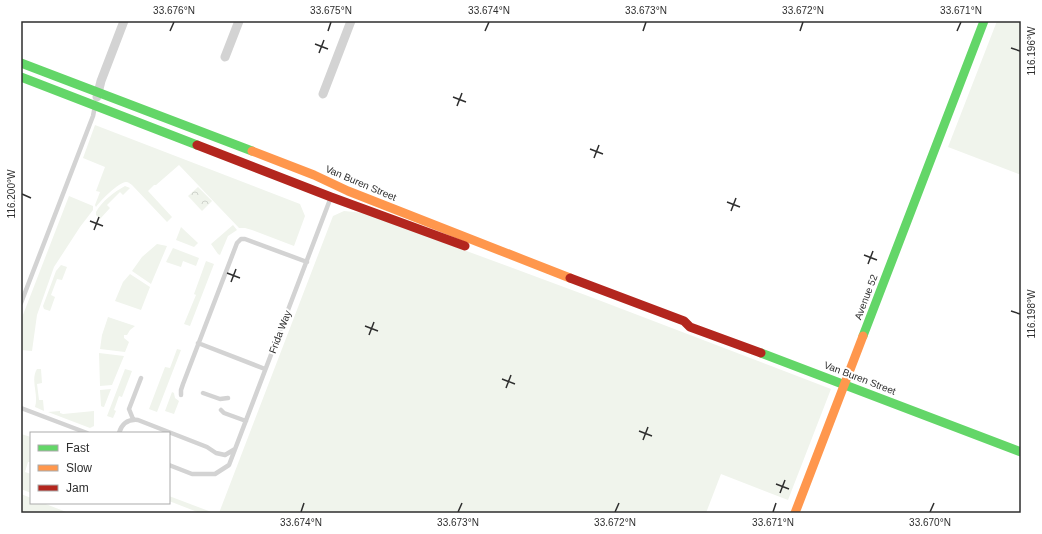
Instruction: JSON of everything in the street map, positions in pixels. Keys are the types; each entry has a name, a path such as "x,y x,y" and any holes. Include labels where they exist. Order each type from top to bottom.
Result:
{"street":[{"path":"94,106 101,81 124,21"},
{"path":"225,57 239,21"},
{"path":"323,94 351,21"},
{"name":"Avenue 52","path":"795,513 984,21"},
{"name":"Van Buren Street","path":"21,63 314,175 511,256 684,321 690,327"},
{"name":"Van Buren Street","path":"21,77 267,173 330,200 670,323 682,327 690,327 845,384 1021,452"}],"lane":[{"path":"21,303 93,116 94,106"},
{"name":"Frida Way","path":"170,465 192,474 215,474 229,465 336,185"},
{"path":"181,395 181,390 198,343 237,243 241,239 246,239 306,262"},
{"path":"198,343 265,369"},
{"path":"133,419 129,409 141,378"},
{"path":"203,393 220,399 228,398"},
{"path":"21,408 84,432"},
{"path":"221,410 224,413 246,421"},
{"path":"120,432 123,425 133,419 169,432"},
{"path":"170,433 207,447 216,453 225,455 235,449"}],"green space":[{"path":"997,21 1021,21 1021,175 948,147"},
{"path":"95,125 300,204 305,216 294,246 252,230 239,228 179,165 148,191 172,217 167,222 132,185 127,182 114,189 96,207 95,205 100,192 96,191 105,167 83,158"},
{"path":"125,186 130,188 123,195 120,192 107,205 110,208 100,219 96,215 96,212 102,204"},
{"path":"198,187 212,201 202,211 188,196"},
{"path":"69,196 93,206 93,210 54,267 37,315 32,351 21,350 21,320"},
{"path":"344,211 364,213 588,296 831,389 788,500 721,474 706,513 219,513 333,216"},
{"path":"233,225 237,230 228,236 220,255 211,244"},
{"path":"181,227 198,243 194,247 176,240"},
{"path":"157,244 167,246 151,284 132,271 142,257"},
{"path":"173,248 199,258 196,266 183,261 181,267 166,262"},
{"path":"206,261 214,264 190,326 184,324 196,295 194,294"},
{"path":"61,265 67,267 62,280 57,279 51,295 55,297 50,311 44,309 43,306 56,271"},
{"path":"130,274 150,287 141,310 115,301 123,282"},
{"path":"108,317 135,326 127,335 124,335 124,338 129,342 125,352 100,349 102,335"},
{"path":"177,349 181,350 157,412 149,409 165,367 170,368"},
{"path":"99,353 124,356 112,385 100,386"},
{"path":"37,369 41,369 42,383 37,384 39,400 43,400 44,411 35,407 36,398 34,378"},
{"path":"125,369 132,371 122,397 119,396 113,418 107,416"},
{"path":"111,389 104,407 101,406 100,390"},
{"path":"172,392 174,393 175,398 179,401 174,414 165,411"},
{"path":"60,411 60,413 63,414 94,411 94,426 90,428 48,412"},
{"path":"21,434 30,437 30,462 28,462 25,472 30,474 30,493 21,489"},
{"path":"21,494 30,498 30,504 46,504 69,513 21,513"},
{"path":"170,496 214,513 200,513 170,501"}],"traffic: fast":[{"path":"863,336 984,21"},
{"path":"21,63 252,151"},
{"path":"21,77 197,145"},
{"path":"761,353 1021,452"}],"traffic: slow":[{"path":"252,151 314,175 348,191 570,278"},
{"path":"795,513 863,336"}],"traffic: jam":[{"path":"197,145 331,197 465,246"},
{"path":"570,278 684,321 690,327 761,353"}]}
